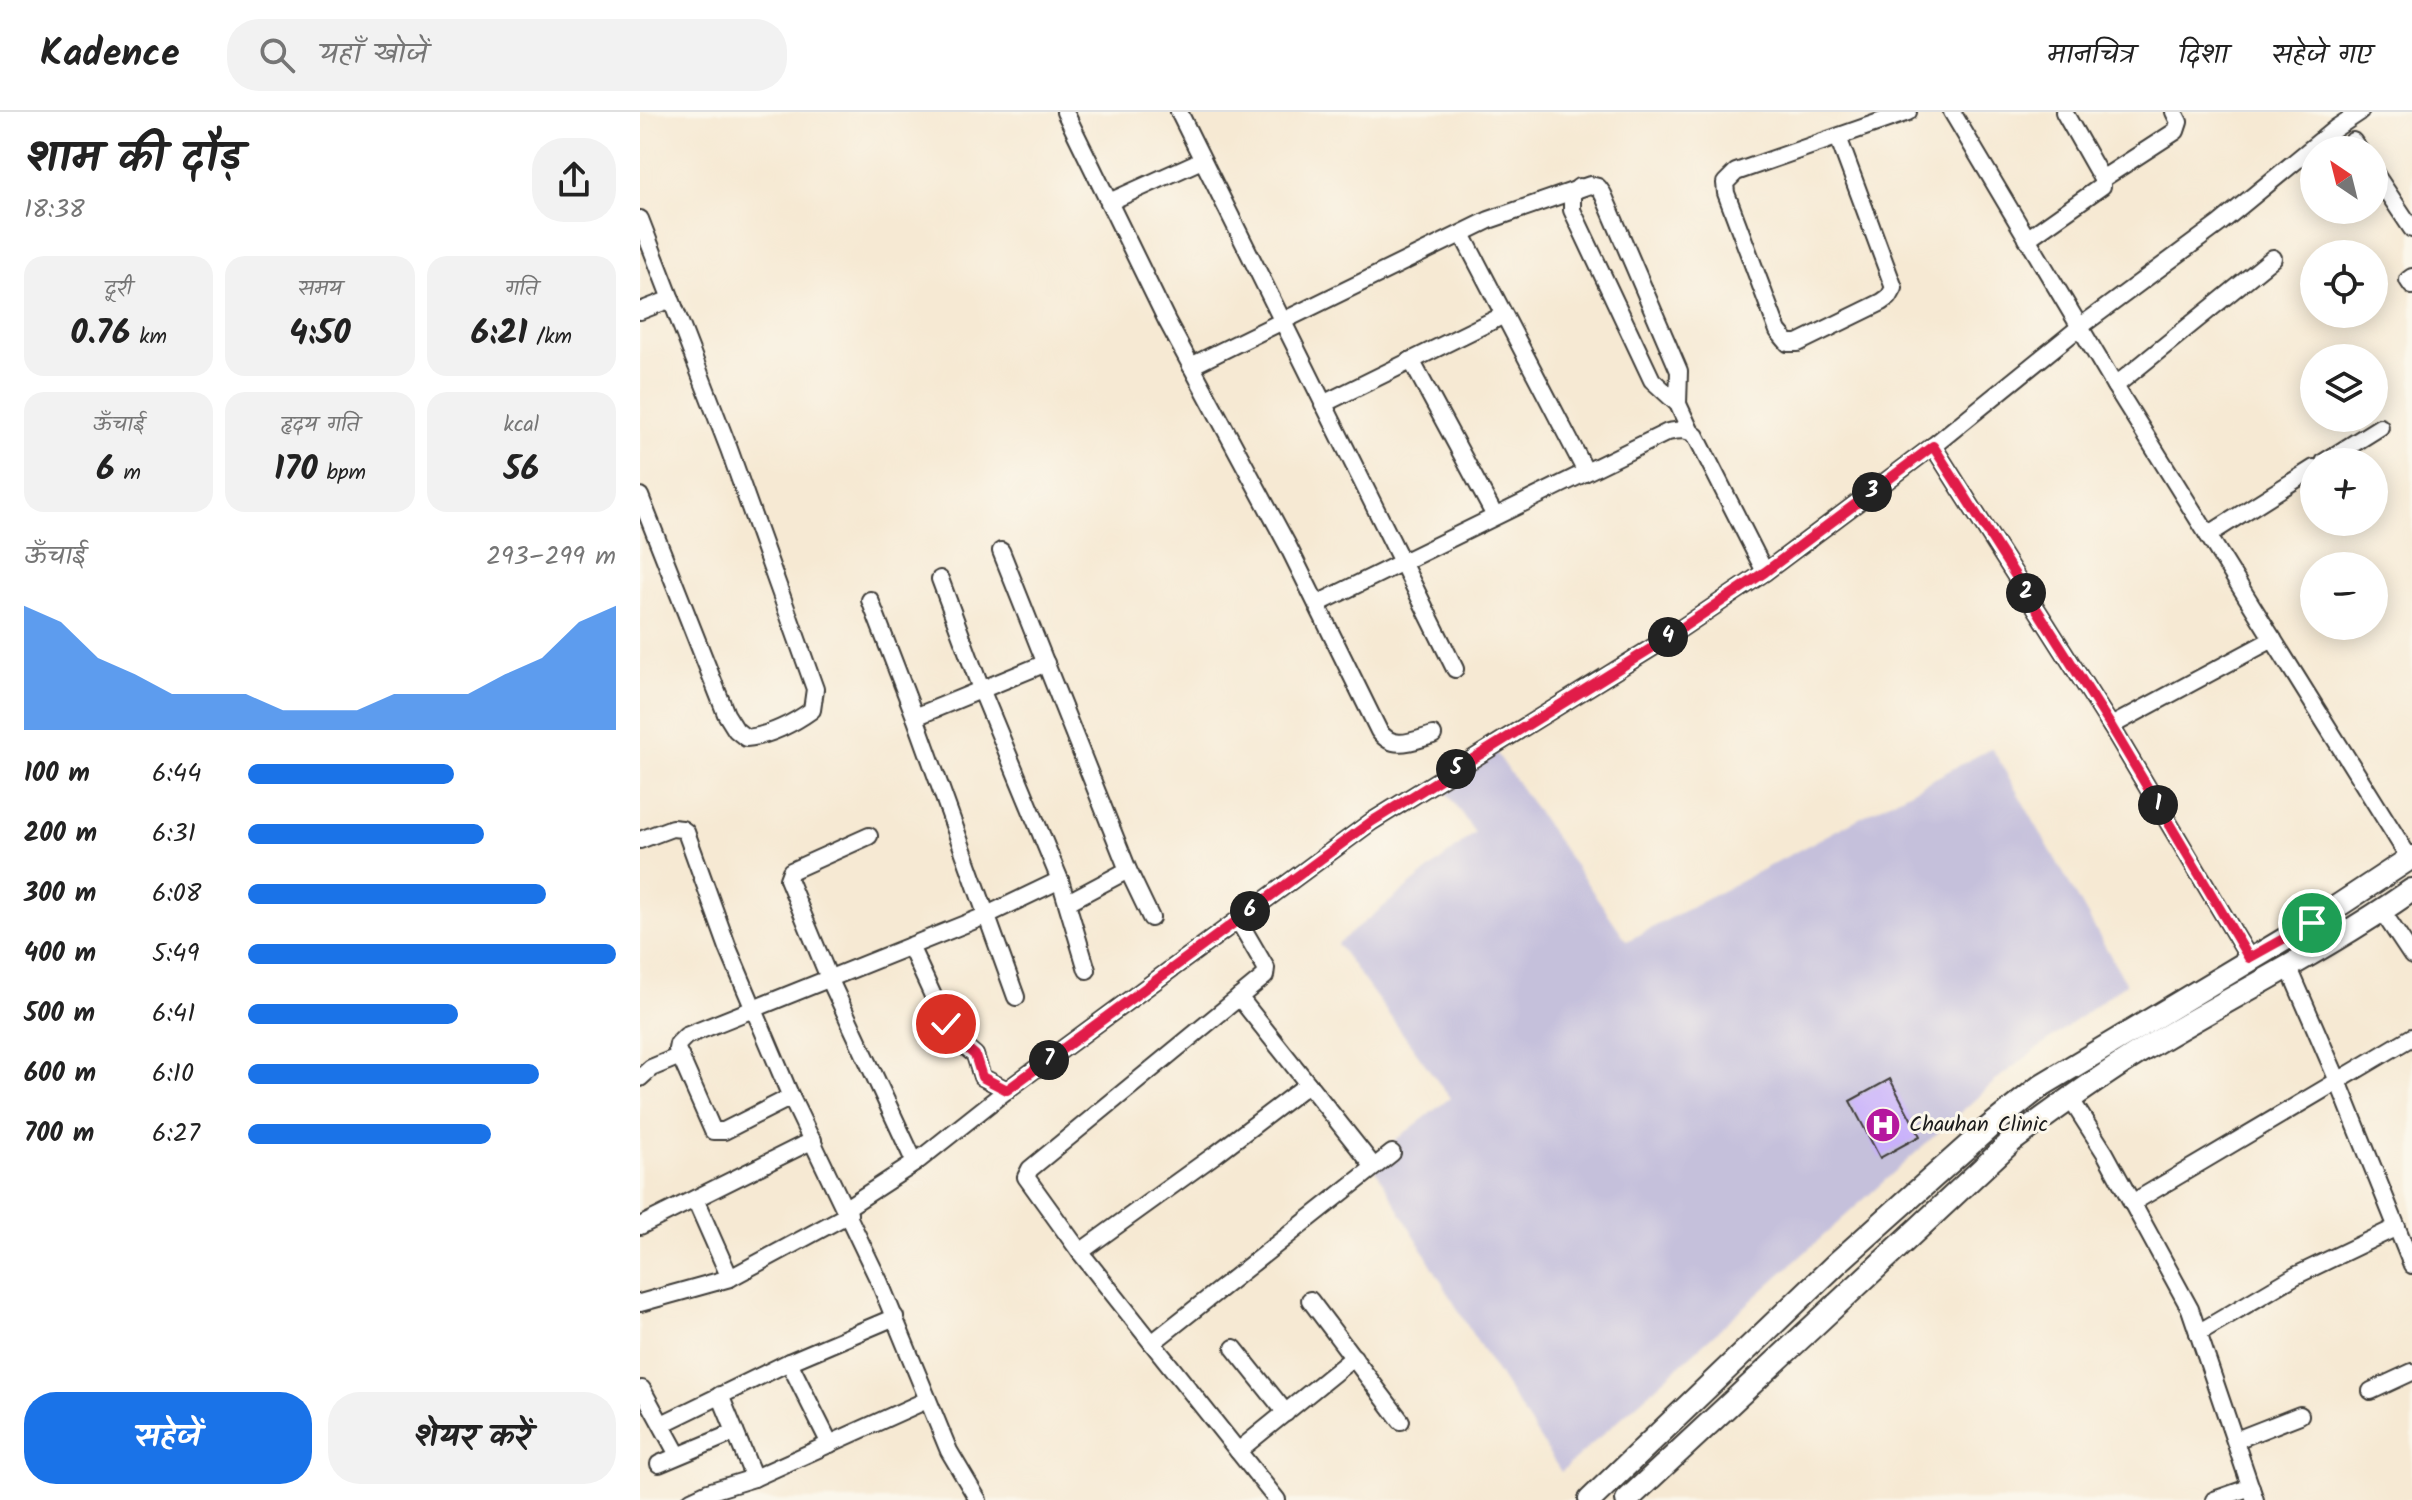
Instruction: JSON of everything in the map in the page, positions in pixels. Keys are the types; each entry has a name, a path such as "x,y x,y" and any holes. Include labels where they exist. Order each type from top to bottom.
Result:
{"main road":[{"path":"1590,1500 1837,1263 1987,1129 2042,1085 2249,958 2312,923 2411,858"},
{"path":"1627,1500 2012,1141 2070,1098 2144,1050 2289,968 2412,890"}],"street":[{"path":"1065,112 1191,366 1317,604 1382,736 1394,744 1433,735"},
{"path":"1179,112 1455,669"},
{"path":"1838,137 1893,282 1893,292 1882,302 1798,343 1788,343 1778,331 1726,193 1725,183 1736,172 1908,112"},
{"path":"1952,112 2115,386 2411,858"},
{"path":"2027,239 2102,186 2102,179 2064,112"},
{"path":"2102,179 2176,131 2179,122 2174,112"},
{"path":"640,1303 730,1278 847,1211 1371,822 1655,646 1765,572 1933,446 2081,326 2219,224 2360,112"},
{"path":"1109,202 1202,160"},
{"path":"1191,366 1489,220 1579,187 1598,187 1679,371 1678,404"},
{"path":"1579,187 1572,194 1572,210 1652,380 1678,404 1765,572"},
{"path":"2388,193 2412,229"},
{"path":"640,219 729,449 815,689 812,710 758,737 746,738 736,730 726,714 640,496"},
{"path":"1462,234 1586,472"},
{"path":"2115,386 2273,258"},
{"path":"2412,277 2408,280 2412,286"},
{"path":"640,311 671,299"},
{"path":"1323,404 1504,315"},
{"path":"1411,360 1495,516"},
{"path":"1317,604 1668,432 1690,430"},
{"path":"2346,448 2372,432"},
{"path":"1933,446 2111,726 2249,958"},
{"path":"2208,535 2300,477"},
{"path":"1001,551 1128,870 1151,918"},
{"path":"940,579 981,689 1060,880 1087,970"},
{"path":"870,600 1016,997"},
{"path":"2111,726 2273,639"},
{"path":"915,717 1046,663"},
{"path":"640,840 672,828 686,832 728,948 791,1097 895,1317 927,1400 971,1498"},
{"path":"869,836 791,871 788,876 829,978 915,1163"},
{"path":"1068,902 1128,870"},
{"path":"791,1097 724,1131 713,1131 677,1049 680,1039 985,916 1060,880"},
{"path":"2382,911 2412,956"},
{"path":"1238,920 1266,972 1262,980 1030,1169 1026,1177 1080,1252 1277,1500"},
{"path":"910,946 950,1032 975,1055 982,1077 1007,1090"},
{"path":"2289,968 2412,1265"},
{"path":"1239,997 1374,1167"},
{"path":"2132,1203 2412,1037"},
{"path":"640,1078 651,1068 680,1056"},
{"path":"1080,1252 1308,1084"},
{"path":"2070,1098 2105,1153 2190,1309 2253,1494 2214,1500"},
{"path":"640,1226 813,1140"},
{"path":"1152,1343 1392,1153"},
{"path":"695,1199 730,1278"},
{"path":"2198,1333 2295,1276 2397,1227"},
{"path":"1310,1300 1401,1421"},
{"path":"662,1424 789,1362 895,1317"},
{"path":"1234,1348 1286,1413"},
{"path":"1238,1451 1354,1357"},
{"path":"789,1362 830,1444"},
{"path":"2371,1391 2412,1372"},
{"path":"642,1389 678,1455"},
{"path":"720,1395 754,1478"},
{"path":"691,1500 754,1478 927,1400"},
{"path":"2236,1440 2300,1415"},
{"path":"659,1464 735,1432"}],"shaded area":[{"path":"1493,748 1627,941 1992,748 2126,983 2001,1076 1561,1472 1471,1332 1370,1160 1450,1098 1337,944 1475,833 1440,783"}],"building":[{"path":"1890,1079 1920,1136 1880,1158 1850,1101"}],"place":[{"name":"Chauhan Clinic","path":"1883,1125"}],"route":[{"path":"946,1024 955,1038 975,1055 982,1077 1007,1090 1371,822 1655,646 1765,572 1933,446 2111,726 2249,958 2312,923"}]}
